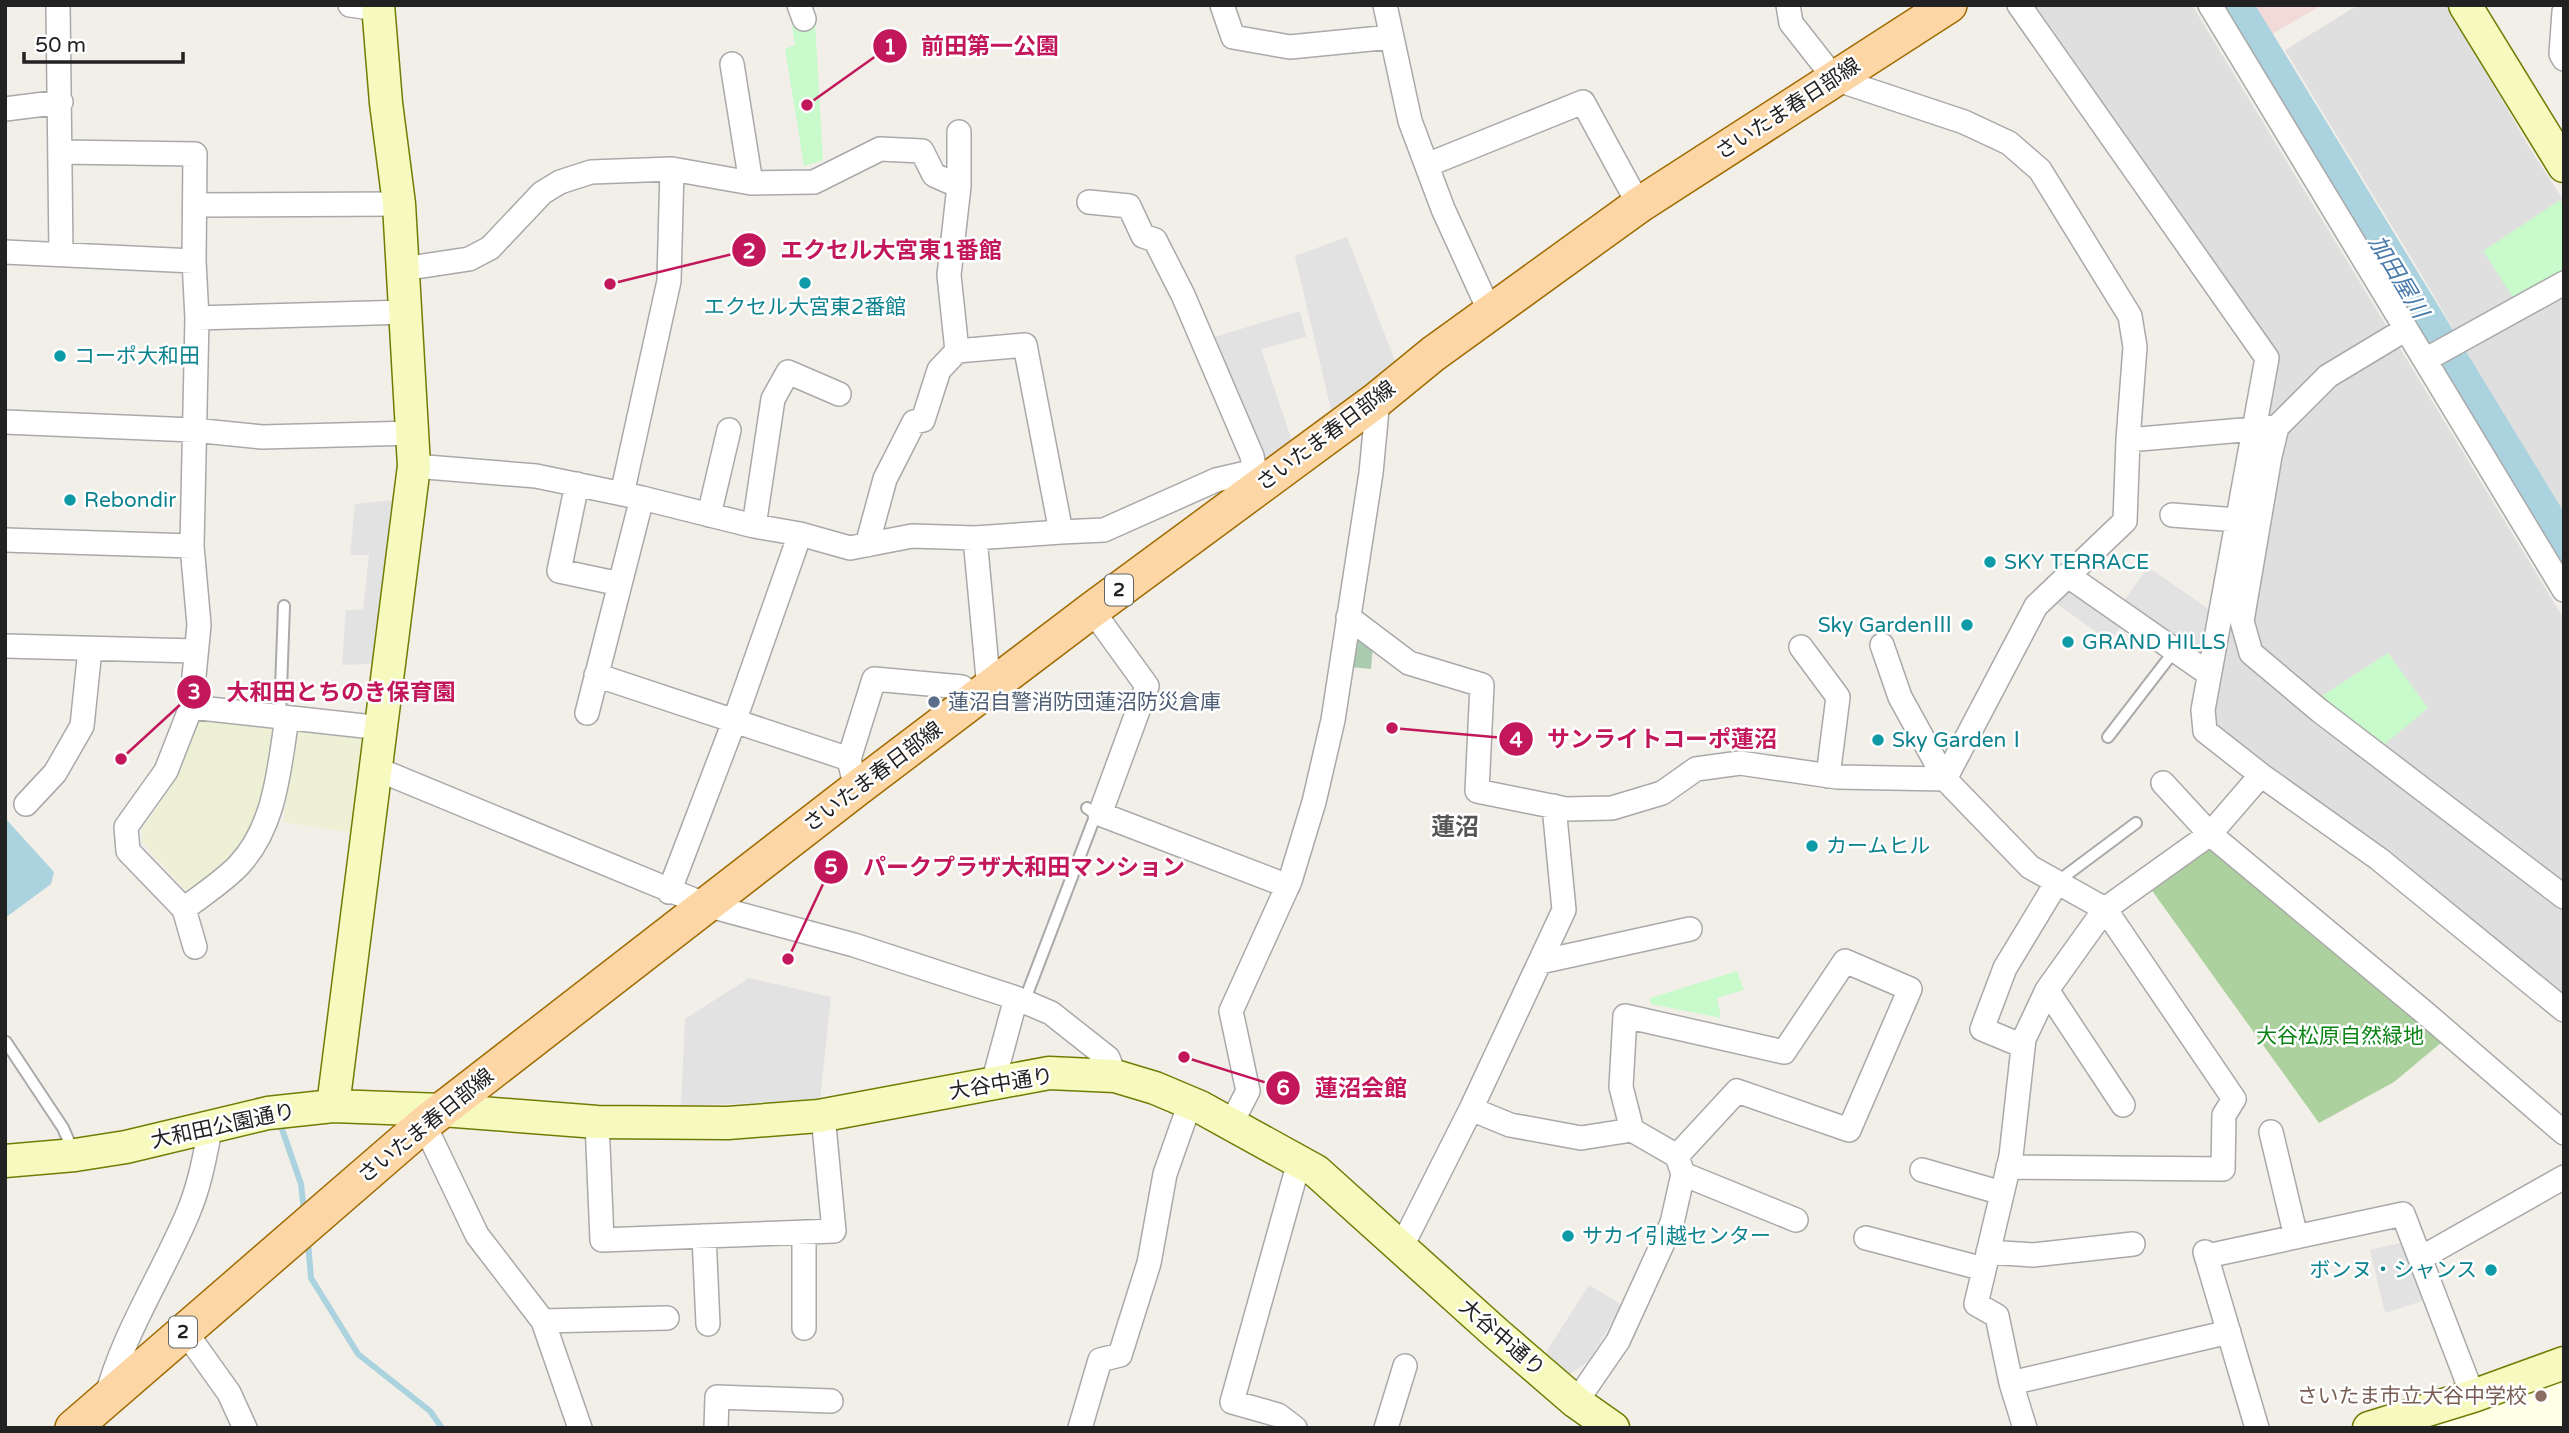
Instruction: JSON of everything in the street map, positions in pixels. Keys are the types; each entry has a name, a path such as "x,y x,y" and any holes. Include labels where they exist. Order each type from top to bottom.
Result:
{"main road":[{"name":"さいたま春日部線","path":"73,1428 433,1117 706,905 852,774 982,694 1259,477 1378,399 1433,354 1639,205 1949,5"}],"street":[{"path":"58,5 62,152 61,254"},
{"path":"1222,5 1233,37 1290,47 1391,37"},
{"path":"1385,5 1410,121 1443,209 1490,312"},
{"path":"1788,5 1791,23 1835,79 1964,122 2009,143 2040,170 2130,316 2135,347 2125,521 2036,606 1945,779"},
{"path":"2019,5 2267,358 2267,428 2270,456 2242,621 2251,653 2320,711 2564,897"},
{"path":"2210,5 2564,590"},
{"path":"2465,5 2564,166"},
{"path":"333,1106 414,466 399,204 386,103 369,6"},
{"path":"2563,55 2564,12"},
{"path":"732,64 751,183"},
{"path":"5,108 61,102"},
{"path":"1427,165 1583,102 1639,205"},
{"path":"957,351 949,275 959,186 959,132"},
{"path":"403,269 470,259 489,248 542,193 560,182 591,172 672,169 751,183 814,182 880,149 922,151 934,175 959,186"},
{"path":"62,152 195,154 194,261 197,318 192,546 199,625 191,707 166,771 126,827 128,851 184,909 195,947"},
{"path":"587,713 620,584 668,281 672,169"},
{"path":"414,466 536,475 754,526 800,534 850,548 912,536 975,538 1104,530 1216,480 1259,477 1183,295 1155,240 1143,236 1129,206 1089,202"},
{"path":"196,205 399,204"},
{"path":"5,252 194,261"},
{"path":"2425,360 2564,283"},
{"path":"197,318 407,312"},
{"path":"2406,329 2328,376 2267,428 2237,520 2203,710 2205,731 2261,775 2379,859 2564,1010"},
{"path":"867,545 884,479 914,422 923,420 939,370 957,351 1025,345 1061,532"},
{"path":"754,526 773,399 788,372 839,394"},
{"path":"1231,1124 1248,1091 1231,1011 1288,886 1314,802 1333,720 1371,473 1378,399"},
{"path":"5,422 193,430 262,437 414,433"},
{"path":"2128,440 2267,428"},
{"path":"709,515 729,430"},
{"path":"577,484 559,571 620,584"},
{"path":"2172,515 2237,520"},
{"path":"668,892 734,722 800,534"},
{"path":"596,675 734,722 852,774 874,679 962,687 982,694 975,538"},
{"path":"5,540 192,546"},
{"path":"2067,575 2209,674"},
{"path":"1092,610 1147,686 1100,814 1288,886"},
{"path":"1348,617 1409,663 1482,685 1477,791 1566,809 1612,808 1662,793 1696,769 1740,763 1828,776 1945,779"},
{"path":"1882,645 1900,697 1945,779 2030,867 2105,909 2234,1099 2224,1115 2223,1169 2008,1167"},
{"path":"5,646 196,651"},
{"path":"1801,647 1838,697 1828,776"},
{"path":"26,804 55,773 82,726 90,649"},
{"path":"191,707 382,728"},
{"path":"184,909 239,865 264,828 276,790 284,718"},
{"path":"377,769 668,892 854,945 1020,1000 1051,1013 1108,1058 1115,1076"},
{"path":"2025,1428 2011,1383 1997,1316 1976,1304 2008,1167 2024,1039 2046,990 2105,909 2210,834 2261,775"},
{"path":"2163,783 2210,834 2424,1012 2564,1133"},
{"path":"1401,1248 1471,1109 1564,910 1554,806"},
{"path":"2023,1046 1982,1029 2005,968 2057,882"},
{"path":"1540,961 1690,929"},
{"path":"1576,1402 1618,1341 1672,1223 1680,1165 1737,1091 1849,1130 1910,989 1845,961 1784,1052 1625,1016 1621,1087 1632,1130 1680,1165 1796,1220"},
{"path":"2046,990 2123,1105"},
{"path":"993,1083 1020,1000"},
{"name":"大谷中通り","path":"433,1117 728,1123 823,1115 1049,1073 1115,1076 1190,1103 1316,1171 1576,1402 1610,1427"},
{"path":"1080,1428 1100,1360 1120,1355 1149,1264 1165,1174 1190,1103"},
{"name":"大和田公園通り","path":"5,1161 127,1147 211,1125 279,1112 333,1106 433,1117"},
{"path":"1471,1109 1510,1125 1581,1138 1632,1130"},
{"path":"597,1122 603,1240 834,1231 823,1115"},
{"path":"433,1117 477,1235 543,1321 580,1428"},
{"path":"106,1399 114,1369 188,1212 201,1174 211,1125"},
{"path":"2272,1132 2296,1237"},
{"path":"1295,1428 1278,1415 1232,1402 1299,1162"},
{"path":"1922,1170 2002,1193"},
{"path":"2421,1258 2564,1177"},
{"path":"2257,1428 2206,1254 2403,1214 2473,1396"},
{"path":"804,1232 804,1328"},
{"path":"704,1236 708,1324"},
{"path":"1866,1238 1987,1261 2133,1244"},
{"path":"543,1321 667,1318"},
{"path":"184,1330 229,1394 245,1428"},
{"path":"2011,1383 2230,1332"},
{"path":"2369,1428 2473,1396 2564,1363"},
{"path":"1386,1428 1405,1366"},
{"path":"716,1428 717,1397 831,1401"}],"lane":[{"path":"284,606 284,718"},
{"path":"2108,737 2175,650"},
{"path":"1020,1000 1096,814 1087,807"},
{"path":"2057,882 2136,823"},
{"path":"6,1042 63,1128 75,1155"}],"shaded area":[{"path":"2028,5 2192,5 2564,619 2564,1000 2208,718 2275,353"},
{"path":"2248,5 2322,5 2267,37"},
{"path":"2358,5 2450,5 2529,147 2564,201 2564,520 2421,274 2285,50"},
{"path":"1347,237 1397,366 1332,414 1295,256"},
{"path":"1300,311 1306,337 1261,349 1292,441 1263,459 1211,338"},
{"path":"403,499 385,663 342,665 346,610 363,610 369,555 350,555 355,504"},
{"path":"2148,567 2213,612 2205,661 2121,605"},
{"path":"2071,584 2122,624 2110,642 2049,598"},
{"path":"1354,628 1373,644 1371,669 1351,667"},
{"path":"198,718 281,728 263,818 244,845 194,889 185,890 142,842 142,829 171,787"},
{"path":"299,730 370,732 360,834 283,822"},
{"path":"749,978 831,997 820,1100 681,1106 685,1019"},
{"path":"2404,1242 2431,1298 2385,1313 2370,1250"},
{"path":"1589,1285 1622,1305 1588,1362 1565,1377 1543,1357"},
{"name":"さいたま市立大谷中学校","path":"2564,1379 2564,1428 2411,1428"}],"green space":[{"path":"815,22 823,160 804,166 785,49 795,45 792,27"},
{"path":"2560,200 2564,206 2564,271 2516,302 2483,251"},
{"path":"2388,653 2428,708 2384,745 2322,696"},
{"name":"大谷松原自然緑地","path":"2209,840 2286,913 2362,967 2442,1042 2394,1082 2319,1123 2148,885"},
{"path":"1737,971 1744,990 1717,998 1721,1018 1651,1004 1650,998"}],"water":[{"path":"5,818 54,872 51,884 5,918"}],"waterway":[{"name":"加田屋川","path":"2233,5 2564,549"},
{"path":"282,1129 301,1184 304,1211"},
{"path":"308,1242 311,1278 358,1354 430,1411 442,1428"}],"place":[{"name":"前田第一公園","path":"807,105"},
{"name":"エクセル大宮東2番館","path":"805,283"},
{"name":"エクセル大宮東1番館","path":"610,284"},
{"name":"コーポ大和田","path":"60,356"},
{"name":"Rebondir","path":"70,500"},
{"name":"SKY TERRACE","path":"1990,562"},
{"name":"Sky GardenⅢ","path":"1967,625"},
{"name":"GRAND HILLS","path":"2068,642"},
{"name":"蓮沼自警消防団蓮沼防災倉庫","path":"934,702"},
{"name":"サンライトコーポ蓮沼","path":"1392,728"},
{"name":"Sky GardenⅠ","path":"1878,740"},
{"name":"大和田とちのき保育園","path":"121,759"},
{"name":"カームヒル","path":"1812,846"},
{"name":"パークプラザ大和田マンション","path":"788,959"},
{"name":"蓮沼会館","path":"1184,1057"},
{"name":"サカイ引越センター","path":"1568,1236"},
{"name":"ボンヌ・シャンス","path":"2491,1270"},
{"name":"さいたま市立大谷中学校","path":"2541,1396"}],"district":[{"name":"蓮沼","path":"1455,827"}]}
